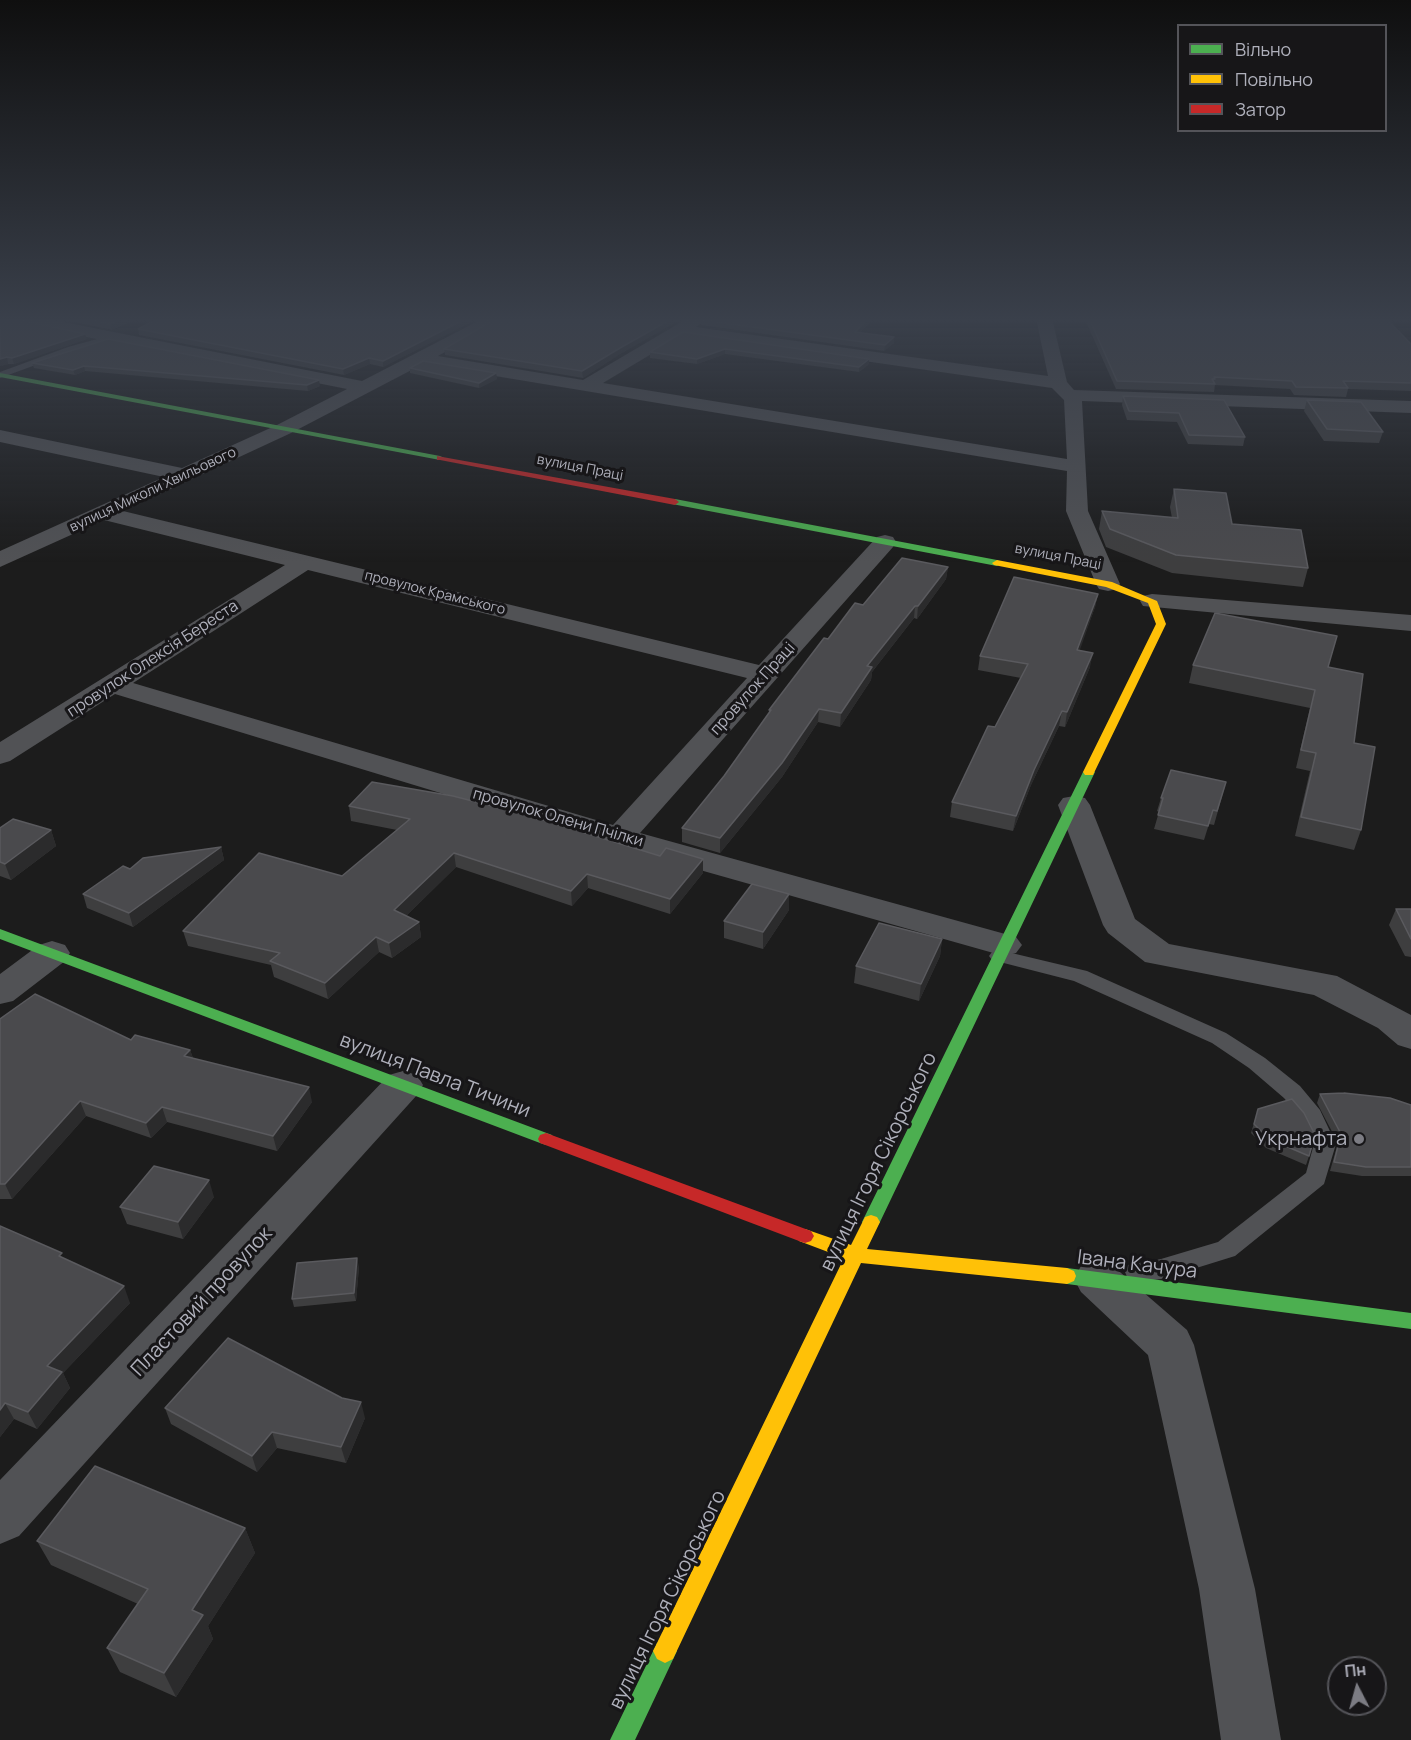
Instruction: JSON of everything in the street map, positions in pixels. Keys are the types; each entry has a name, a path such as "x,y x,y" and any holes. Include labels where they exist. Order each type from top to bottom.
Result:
{"main road":[{"name":"вулиця Праці","path":"127,399 1108,584 1152,601"},
{"name":"вулиця Ігоря Сікорського","path":"622,1740 1161,624 1152,601"},
{"name":"вулиця Павла Тичини","path":"0,934 856,1255"},
{"name":"Івана Качура","path":"856,1255 1097,1279 1411,1321"}],"street":[{"name":"вулиця Миколи Хвильового","path":"0,560 284,429 341,399"},
{"path":"672,399 1077,467"},
{"path":"1073,399 1077,511 1108,584"},
{"path":"1260,399 1411,407"},
{"path":"0,436 184,475"},
{"name":"провулок Крамського","path":"102,513 766,675"},
{"name":"провулок Праці","path":"620,837 885,542"},
{"name":"провулок Олексія Береста","path":"0,755 305,562"},
{"path":"1152,601 1411,623"},
{"name":"провулок Олени Пчілки","path":"112,685 1002,951"},
{"path":"1074,804 1120,926 1158,954 1324,985 1391,1019 1411,1036"},
{"path":"0,992 52,953"},
{"name":"Пластовий провулок","path":"0,1518 403,1085"},
{"path":"1097,1279 1170,1345 1227,1589 1251,1740"}],"lane":[{"path":"1002,951 1080,976 1219,1038 1257,1063 1292,1092 1312,1116 1325,1144 1316,1178 1226,1249 1161,1269 1097,1279"}],"building":[{"path":"1124,399 1224,400 1245,437 1189,435 1179,413 1129,411"},
{"path":"1307,400 1361,402 1383,432 1327,429"},
{"path":"1174,489 1226,493 1232,524 1301,530 1308,568 1176,555 1110,529 1102,511 1178,518"},
{"path":"902,558 948,567 867,666 872,667 841,713 819,709 782,763 720,838 682,828 724,776 771,710 769,710 824,638 828,639 855,603 863,605"},
{"path":"1014,577 1098,594 1077,650 1093,653 1067,712 1062,711 1034,770 1016,816 952,802 988,726 995,727 1028,664 980,656"},
{"path":"1215,613 1337,636 1328,667 1363,674 1354,743 1375,747 1361,830 1301,817 1316,753 1301,750 1315,690 1193,665"},
{"path":"1171,770 1226,782 1217,811 1213,810 1208,826 1158,815 1163,798 1161,798"},
{"path":"372,782 453,796 527,815 660,856 666,848 703,859 670,899 587,874 571,891 454,853 394,910 419,922 389,943 376,937 325,983 270,961 280,953 183,931 259,853 342,876 410,819 349,806"},
{"path":"13,819 51,830 5,864 0,862 0,828"},
{"path":"221,847 129,913 83,894 123,866 130,869 143,858"},
{"path":"752,884 789,894 763,932 724,921"},
{"path":"1396,909 1411,909 1411,939"},
{"path":"879,923 942,939 921,984 856,966"},
{"path":"35,994 131,1040 135,1035 190,1050 184,1056 309,1087 273,1136 162,1107 146,1123 80,1101 5,1184 0,1184 0,1019"},
{"path":"1344,1093 1390,1098 1411,1105 1411,1167 1366,1167 1334,1162 1341,1134 1320,1094"},
{"path":"1292,1099 1304,1113 1315,1135 1309,1156 1269,1139 1254,1124 1258,1109"},
{"path":"154,1166 209,1180 178,1222 120,1207"},
{"path":"0,1226 62,1253 59,1256 124,1286 47,1366 62,1372 28,1412 5,1403 0,1410"},
{"path":"357,1258 354,1293 292,1299 297,1263"},
{"path":"228,1338 342,1398 361,1402 341,1447 272,1432 252,1456 165,1408"},
{"path":"95,1466 245,1528 192,1610 203,1615 164,1673 107,1648 148,1589 37,1541"}],"traffic: fast":[{"path":"128,399 440,458"},
{"path":"675,502 997,563"},
{"path":"871,1222 1089,772"},
{"path":"0,934 546,1139"},
{"path":"1067,1276 1411,1321"},
{"path":"622,1740 665,1651"}],"traffic: slow":[{"path":"997,563 1108,584 1152,601 1161,624 1089,772"},
{"path":"665,1651 871,1222"},
{"path":"805,1236 856,1255 1067,1276"}],"traffic: jam":[{"path":"440,458 675,502"},
{"path":"546,1139 805,1236"}],"place":[{"name":"Укрнафта","path":"1359,1139"}]}
